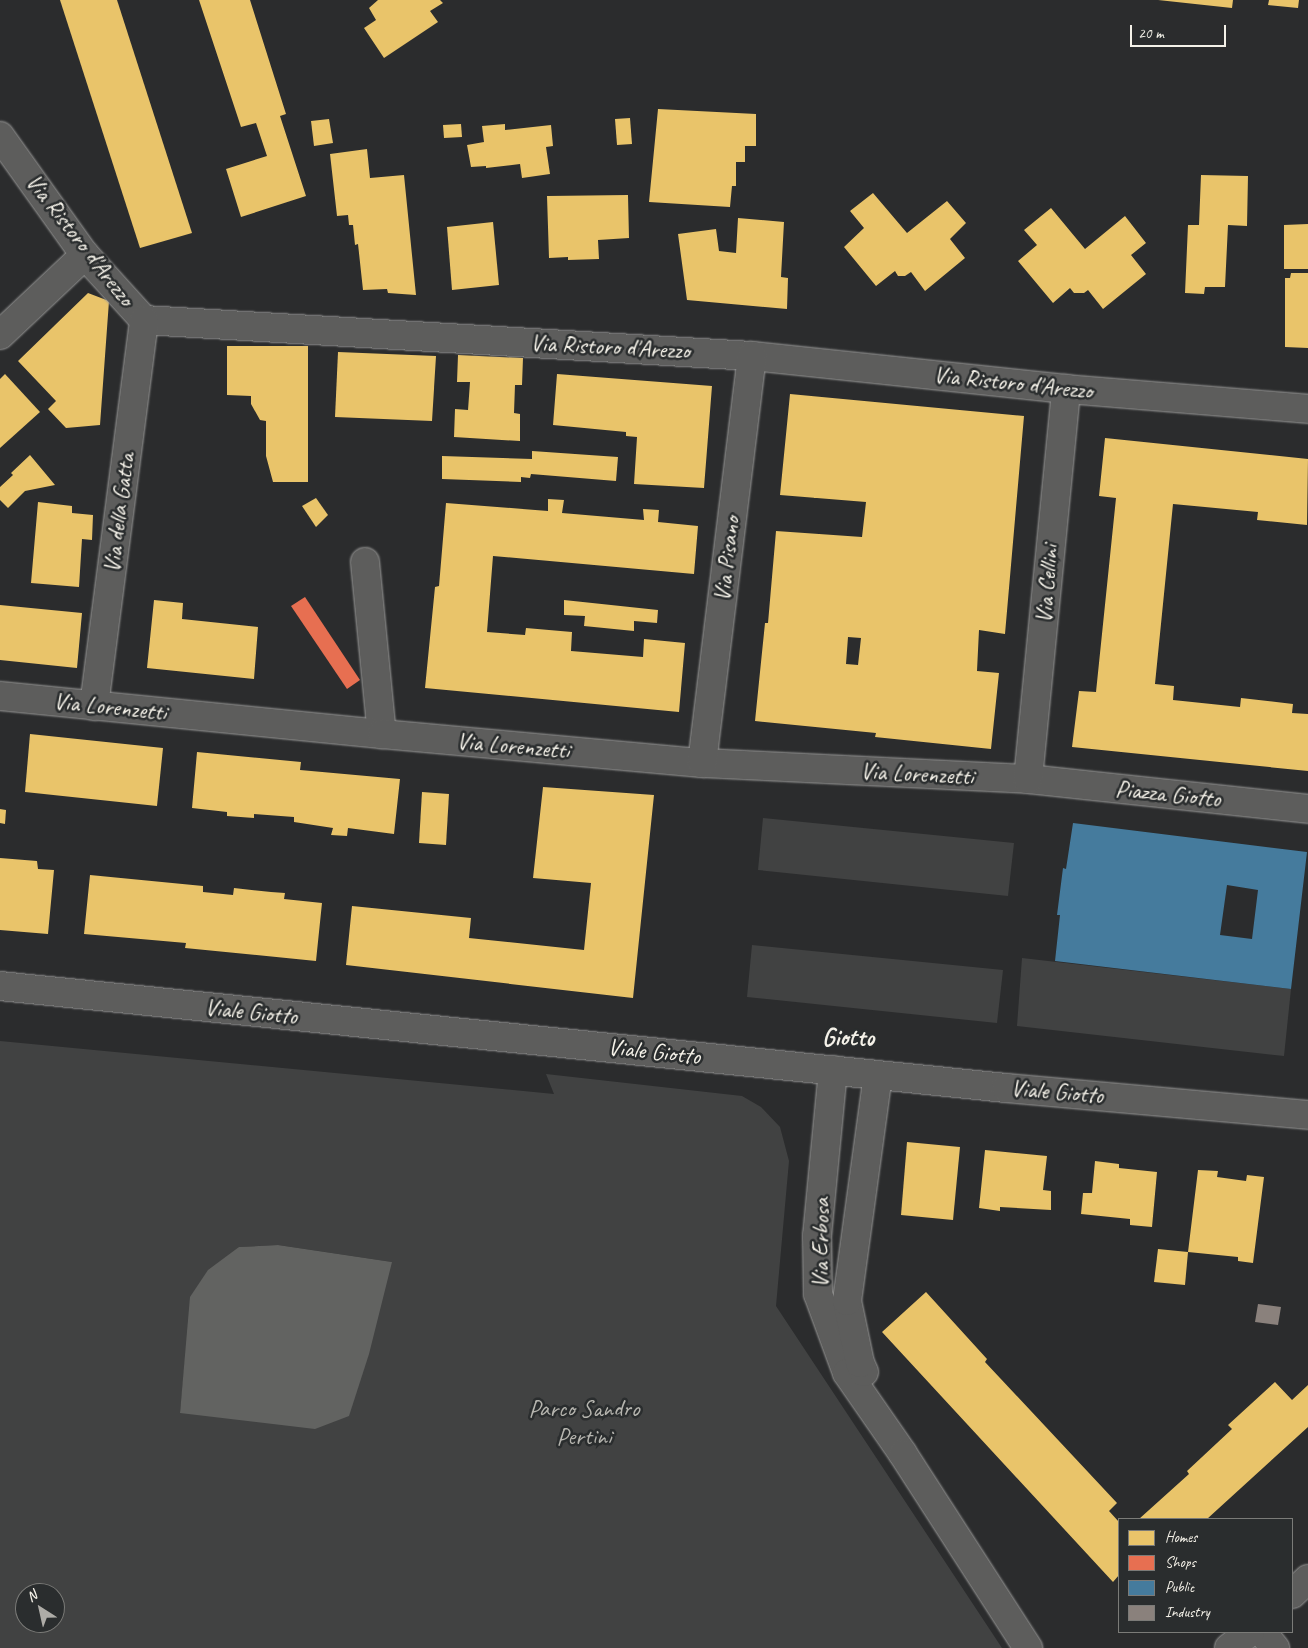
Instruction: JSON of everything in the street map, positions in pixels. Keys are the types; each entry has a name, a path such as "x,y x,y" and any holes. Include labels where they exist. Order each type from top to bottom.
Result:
{"street":[{"name":"Via Ristoro d'Arezzo","path":"0,136 85,255 144,320 752,356 1066,389 1308,409"},
{"path":"0,336 85,255"},
{"name":"Via della Gatta","path":"94,706 144,320"},
{"name":"Via Pisano","path":"702,763 752,356"},
{"name":"Via Cellini","path":"1028,779 1066,389"},
{"path":"365,562 382,734"},
{"name":"Via Lorenzetti","path":"0,696 382,734 702,763 1028,779"},
{"name":"Piazza Giotto","path":"1028,779 1308,809"},
{"name":"Viale Giotto","path":"0,986 1308,1116"},
{"name":"Via Erbosa","path":"832,1070 816,1236 818,1294 847,1372 903,1454 1028,1648"},
{"name":"Via Erbosa","path":"878,1074 847,1301 860,1363 903,1454"},
{"path":"1293,1593 1308,1579"},
{"path":"1229,1648 1249,1633"},
{"path":"1263,1633 1275,1648"}],"green space":[{"path":"763,818 1014,843 1008,896 758,870"},
{"path":"752,945 1003,970 997,1023 747,997"},
{"path":"1022,958 1291,989 1284,1056 1017,1026"},
{"name":"Parco Sandro Pertini","path":"0,1041 554,1094 546,1074 742,1096 761,1107 780,1127 789,1161 776,1306 1002,1648 0,1648","holes":["278,1245 392,1262 180,1413 186,1351 239,1247"]}],"shaded area":[{"path":"278,1245 392,1262 369,1354 349,1416 315,1429 180,1413 190,1297 208,1270 239,1247"}],"building: Homes":[{"path":"60,0 117,0 192,233 140,248"},
{"path":"199,0 250,0 286,114 280,116 306,196 241,217 226,169 267,156 256,123 241,127"},
{"path":"378,0 440,0 443,3 430,11 438,22 384,58 364,28 376,20 369,8"},
{"path":"1158,0 1233,0 1232,8"},
{"path":"1269,0 1299,0 1298,8 1268,5"},
{"path":"658,109 756,114 756,146 745,146 745,162 736,162 736,186 732,186 730,207 649,202"},
{"path":"630,118 632,144 617,145 615,119"},
{"path":"329,119 333,143 314,146 311,121"},
{"path":"461,124 462,137 444,138 443,125"},
{"path":"505,124 505,130 551,125 553,146 546,147 550,174 522,178 520,164 486,168 486,166 471,167 467,145 484,142 482,126"},
{"path":"367,149 370,178 404,175 416,295 388,293 387,289 363,290 358,244 355,245 353,225 349,225 348,215 337,216 330,154"},
{"path":"1201,175 1248,176 1247,226 1228,225 1225,287 1205,287 1204,294 1185,293 1188,225 1199,225"},
{"path":"873,193 907,233 947,201 966,223 950,239 965,258 925,291 911,272 905,276 898,276 895,271 876,286 844,247 864,228 850,211"},
{"path":"628,195 629,238 598,240 599,259 568,260 568,257 549,258 547,196"},
{"path":"1051,208 1085,249 1125,216 1146,243 1131,255 1146,274 1103,309 1088,290 1084,293 1074,293 1070,288 1053,303 1018,261 1037,245 1024,230"},
{"path":"738,218 784,222 781,277 788,278 787,309 687,300 678,234 716,229 719,251 736,253"},
{"path":"493,222 499,285 452,290 447,227"},
{"path":"1308,224 1308,269 1284,269 1284,225"},
{"path":"1291,273 1308,273 1308,348 1285,347 1285,278 1290,278"},
{"path":"88,293 109,301 100,425 66,428 48,409 56,401 18,361"},
{"path":"227,346 308,346 308,482 273,482 266,456 266,421 260,420 251,404 251,396 227,395"},
{"path":"338,352 436,356 432,421 335,417"},
{"path":"458,355 523,358 522,385 515,385 514,413 520,414 520,441 454,437 455,409 468,410 470,382 457,382"},
{"path":"5,374 40,412 0,448 0,379"},
{"path":"557,374 712,386 704,488 634,484 637,437 626,436 626,432 553,425"},
{"path":"790,394 1024,416 1005,634 979,630 977,671 999,673 991,749 875,737 876,733 755,721 765,623 768,623 776,531 862,537 866,502 780,495","holes":["848,637 861,638 858,665 846,664"]},
{"path":"1105,438 1308,459 1307,525 1257,520 1258,512 1173,504 1155,684 1174,686 1173,700 1240,707 1241,698 1293,704 1292,713 1308,714 1308,771 1072,747 1079,691 1096,692 1116,498 1099,496"},
{"path":"532,451 618,457 616,481 531,474 530,478 521,477 521,482 442,479 442,456 532,459"},
{"path":"30,455 55,485 25,491 8,508 0,500 0,487 13,475 11,473"},
{"path":"316,498 328,515 316,527 302,506"},
{"path":"548,499 564,500 562,513 644,520 643,509 659,510 658,522 698,526 694,574 493,556 487,632 525,635 526,628 572,632 571,651 643,657 644,639 685,643 679,712 425,688 435,587 439,586 446,503 548,511"},
{"path":"38,502 72,506 72,513 93,515 92,540 82,539 79,587 31,583"},
{"path":"154,600 183,603 182,619 258,627 254,679 147,668"},
{"path":"564,600 658,610 657,623 634,621 634,631 584,626 585,616 564,615"},
{"path":"0,605 82,613 77,668 0,660"},
{"path":"30,734 163,748 157,806 25,792"},
{"path":"197,752 301,762 300,770 400,779 394,834 348,828 347,836 331,835 333,828 294,822 294,817 254,814 254,818 227,816 227,812 192,808"},
{"path":"543,787 654,795 633,998 346,965 352,906 471,918 469,938 584,950 591,883 533,878"},
{"path":"422,792 449,794 446,845 419,843"},
{"path":"0,809 6,810 5,824 0,823"},
{"path":"0,858 37,861 38,869 54,870 48,934 0,930"},
{"path":"90,875 203,886 203,892 233,895 234,888 285,893 284,899 322,903 316,961 185,948 186,943 84,934"},
{"path":"907,1142 960,1147 953,1220 901,1215"},
{"path":"985,1150 1047,1156 1043,1190 1051,1191 1051,1210 1000,1207 1000,1211 979,1208"},
{"path":"1095,1161 1119,1164 1119,1168 1157,1172 1152,1227 1130,1225 1130,1219 1081,1214 1083,1193 1092,1193"},
{"path":"1198,1170 1218,1171 1217,1177 1246,1181 1247,1175 1264,1177 1253,1263 1238,1261 1238,1257 1188,1252"},
{"path":"1158,1249 1188,1252 1185,1285 1154,1282"},
{"path":"926,1292 987,1359 985,1362 1117,1503 1109,1511 1118,1521 1118,1576 1113,1582 882,1332"},
{"path":"1275,1382 1292,1400 1308,1385 1308,1427 1208,1518 1140,1518 1189,1474 1187,1471 1232,1429 1228,1425"}],"building: Shops":[{"path":"305,597 360,680 347,689 291,606"}],"building: Public":[{"path":"1073,823 1307,852 1291,989 1055,961 1060,915 1057,915 1063,868 1066,869","holes":["1227,885 1258,890 1252,939 1220,935"]}],"building: Industry":[{"path":"1258,1304 1281,1307 1278,1325 1255,1322"}],"district":[{"name":"Giotto","path":"848,1037"}]}
